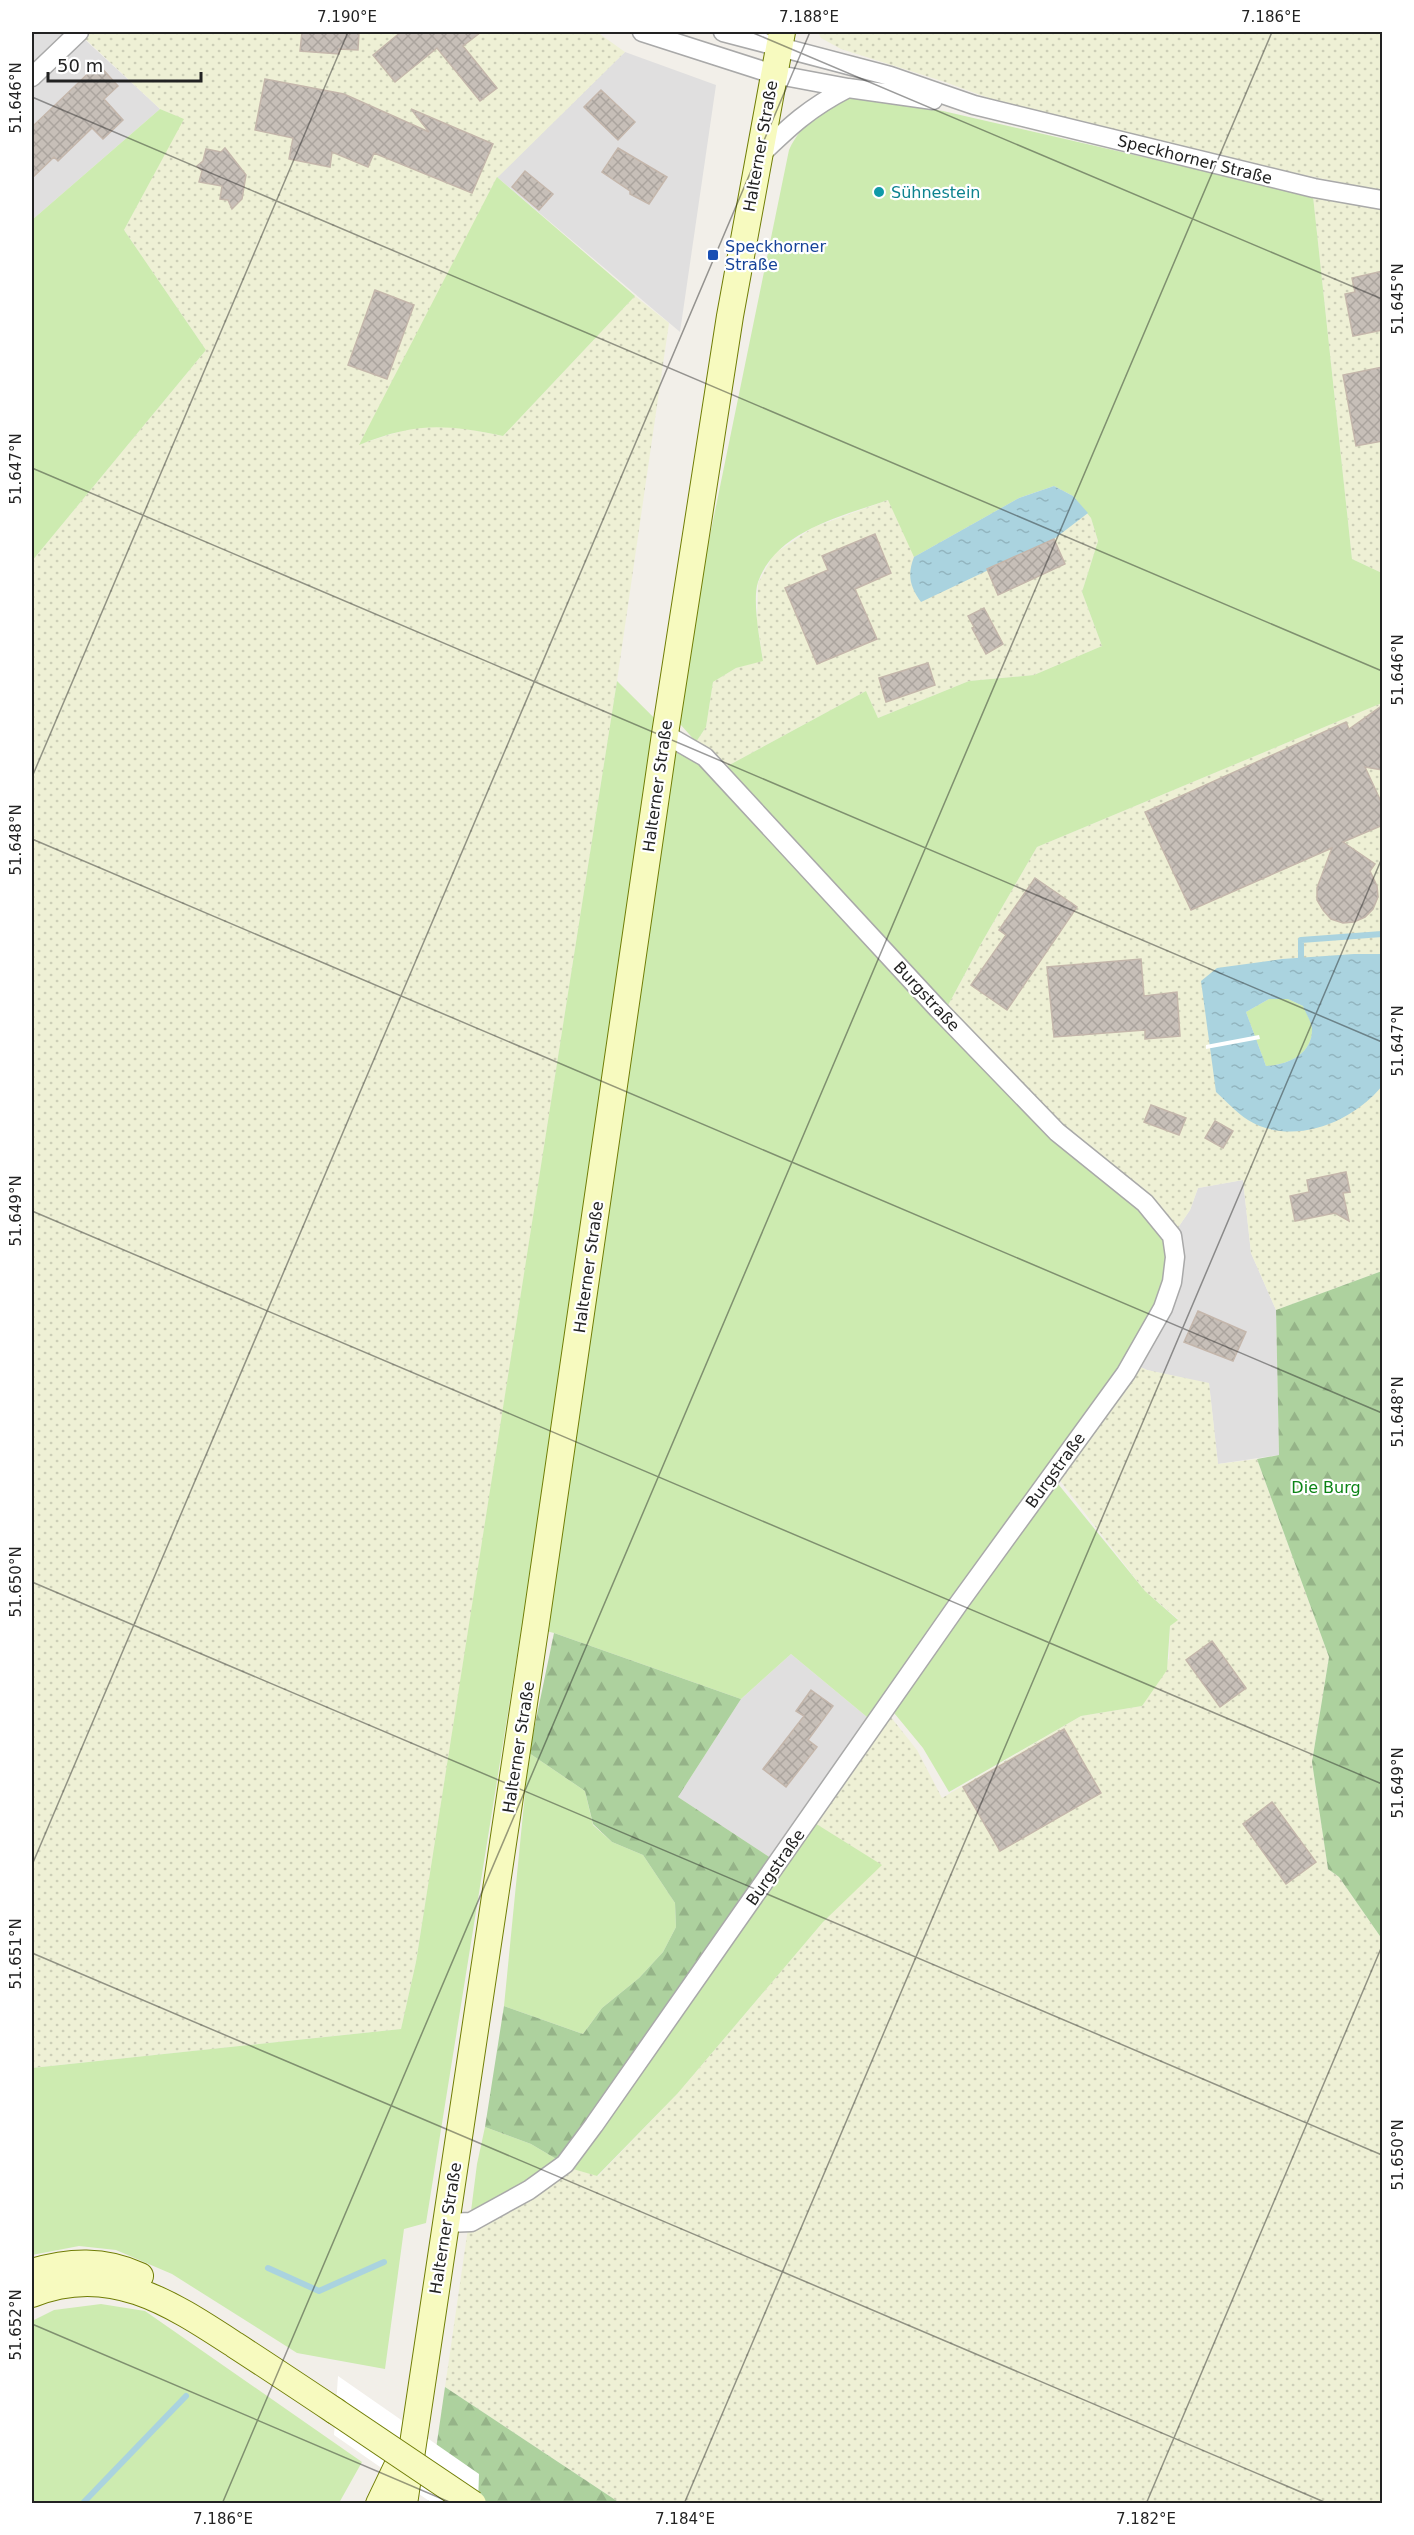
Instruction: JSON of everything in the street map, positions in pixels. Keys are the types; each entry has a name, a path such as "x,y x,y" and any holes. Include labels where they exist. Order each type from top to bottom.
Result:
{"main road":[{"name":"Halterner Straße","path":"404,2504 538,1611 665,734 730,316 781,38"},
{"path":"32,2272 55,2265 90,2262 124,2269 156,2284 179,2308"},
{"path":"32,2294 41,2290 84,2282 111,2283 143,2292 179,2308 473,2504"},
{"path":"379,2504 414,2429"}],"street":[{"path":"32,77 79,32"},
{"name":"Speckhorner Straße","path":"642,32 773,74 848,88 974,105"},
{"name":"Speckhorner Straße","path":"723,32 781,38 974,105 1314,188 1383,200"},
{"path":"758,158 792,124 816,105 848,88"},
{"name":"Burgstraße","path":"446,2223 471,2222 529,2190 564,2164 601,2115 966,1594 1126,1373 1163,1308 1172,1282 1175,1257 1172,1236 1145,1203 1057,1132 930,1000 705,757 665,734"}],"shaded area":[{"path":"32,32 85,32 81,36 160,109 32,220"},
{"path":"625,52 716,85 680,332 497,177"},
{"path":"1243,1180 1251,1253 1276,1310 1279,1455 1218,1464 1209,1384 1147,1370 1134,1364 1173,1235 1190,1210 1198,1188"},
{"path":"791,1654 873,1722 774,1860 678,1797 741,1699"}],"green space":[{"path":"85,32 597,32 625,52 497,178 360,444 414,427 453,426 503,436 635,296 669,323 617,681 472,1607 416,1962 401,2029 32,2068 32,561 206,350 124,230 183,119 160,109 81,35"},
{"path":"818,32 1382,32 1382,191 1018,109 945,82 841,49 821,38"},
{"path":"857,97 943,111 1313,196 1352,559 1382,573 1382,703 1037,847 945,1011 722,769 866,691 878,718 969,681 1034,675 1102,646 1082,592 1098,541 1091,518 1073,496 1054,486 1019,498 914,557 888,500 812,528 779,550 767,564 758,582 756,610 763,661 736,668 713,682 706,727 696,742 673,716 789,150 808,122 826,108"},
{"path":"160,109 184,119 124,230 206,350 32,561 32,220"},
{"path":"497,177 635,296 503,436 464,429 430,427 397,432 359,445"},
{"path":"1313,196 1382,208 1382,573 1352,559"},
{"path":"1073,496 1091,518 1098,541 1082,592 1102,646 1034,675 969,681 878,718 866,691 722,769 696,742 706,727 713,682 736,668 763,660 757,621 758,583 774,554 814,527 888,500"},
{"path":"617,681 1030,1101 1170,1239 1172,1258 1144,1337 873,1722 791,1654 741,1699 554,1633 522,1625 426,2223 404,2229 385,2369 297,2353 172,2274 116,2250 79,2246 32,2255 32,2068 401,2029 416,1962"},
{"path":"1382,703 1382,1271 1276,1310 1251,1253 1243,1180 1198,1188 1190,1210 1173,1235 945,1011 1037,847"},
{"path":"1269,999 1288,999 1303,1006 1312,1028 1308,1045 1298,1056 1283,1063 1266,1066 1246,1012"},
{"name":"Die Burg","path":"1382,1271 1382,1939 1339,1877 1328,1869 1312,1762 1329,1657 1257,1459 1279,1455 1276,1310"},
{"path":"1134,1364 1147,1370 1209,1383 1218,1464 1257,1459 1329,1657 1312,1762 1328,1869 1339,1877 1382,1939 1382,2503 620,2503 445,2387 468,2228 566,2167 598,2176 678,2093 823,1922 881,1865 810,1820 886,1711 917,1750 942,1798 1081,1716 1142,1706 1169,1659 1170,1626 1178,1619 1145,1591 1054,1473"},
{"path":"1054,1479 1145,1591 1178,1620 1170,1626 1167,1670 1142,1706 1081,1716 949,1792 923,1748 890,1708"},
{"path":"554,1633 741,1699 678,1797 774,1860 563,2163 531,2144 485,2127 504,2006 583,2034 602,2008 639,1978 663,1952 676,1927 675,1903 643,1855 612,1842 593,1824 585,1791 529,1753"},
{"path":"529,1753 585,1791 593,1825 612,1842 643,1855 675,1903 676,1927 663,1952 639,1978 602,2008 583,2034 504,2006"},
{"path":"810,1820 882,1865 823,1922 678,2093 597,2176 566,2167"},
{"path":"485,2127 531,2144 563,2163 470,2219 477,2164"},
{"path":"101,2304 145,2311 362,2462 339,2503 32,2503 32,2321 54,2310"},
{"path":"445,2387 620,2503 428,2504"}],"water":[{"path":"1054,486 1073,496 1088,513 1054,539 921,602 911,581 914,557 1019,498"},
{"path":"1382,954 1382,1086 1355,1111 1320,1127 1302,1131 1265,1128 1248,1120 1216,1092 1201,981 1217,968 1282,959","holes":["1269,999 1288,999 1303,1006 1312,1028 1311,1037 1304,1051 1298,1056 1283,1063 1266,1066 1246,1012"]}],"pier":[{"path":"1259,1035 1260,1039 1206,1049 1206,1045"},
{"path":"338,2376 479,2474 478,2503 432,2503 334,2435"}],"building":[{"path":"302,32 359,32 358,50 339,49 339,54 300,51"},
{"path":"401,32 481,32 463,46 497,88 480,101 437,48 395,82 373,55"},
{"path":"98,64 118,86 104,99 123,120 103,139 92,128 58,161 54,157 32,178 32,127"},
{"path":"265,79 344,94 429,132 411,109 493,144 472,193 374,153 368,167 332,152 330,167 289,159 293,138 255,130"},
{"path":"601,90 635,122 618,140 584,107"},
{"path":"225,148 246,175 242,199 232,209 228,200 220,199 222,186 199,182 202,171 197,166 203,161 206,149 221,152"},
{"path":"618,148 667,177 649,204 630,194 630,191 602,172"},
{"path":"525,171 553,194 539,210 512,187"},
{"path":"1383,271 1383,330 1353,336 1345,294 1355,292 1352,278"},
{"path":"375,290 414,305 387,379 348,365"},
{"path":"1383,367 1383,441 1356,446 1343,375"},
{"path":"875,534 891,573 855,589 877,639 817,664 785,588 828,570 822,556"},
{"path":"1054,539 1065,564 998,595 987,569"},
{"path":"984,608 1003,644 986,654 968,616"},
{"path":"928,663 935,685 886,702 879,678"},
{"path":"1383,705 1383,770 1365,767 1383,806 1383,825 1343,842 1375,864 1370,871 1377,886 1378,897 1373,909 1365,917 1354,922 1343,923 1331,919 1323,910 1317,900 1317,888 1332,848 1191,910 1145,812 1346,722 1349,729"},
{"path":"1035,878 1077,907 1007,1010 971,985 1006,935 999,930"},
{"path":"1141,959 1144,996 1177,992 1180,1036 1145,1039 1145,1030 1054,1037 1047,967"},
{"path":"1151,1105 1186,1118 1179,1135 1144,1122"},
{"path":"1215,1121 1233,1131 1223,1148 1205,1138"},
{"path":"1346,1172 1350,1192 1343,1193 1349,1221 1335,1213 1295,1221 1290,1196 1309,1192 1307,1180"},
{"path":"1198,1311 1246,1332 1233,1361 1184,1342"},
{"path":"1212,1641 1246,1688 1220,1707 1186,1660"},
{"path":"811,1690 833,1706 808,1740 817,1747 786,1787 763,1769 804,1716 796,1711"},
{"path":"1064,1729 1101,1793 1000,1851 963,1787"},
{"path":"1272,1802 1316,1862 1286,1884 1243,1824"}],"waterway":[{"path":"1301,959 1301,940 1382,934"},
{"path":"268,2268 319,2291 384,2262"},
{"path":"84,2502 186,2396"}],"place":[{"name":"Sühnestein","path":"879,192"},
{"name":"Speckhorner Straße","path":"713,255"}]}
